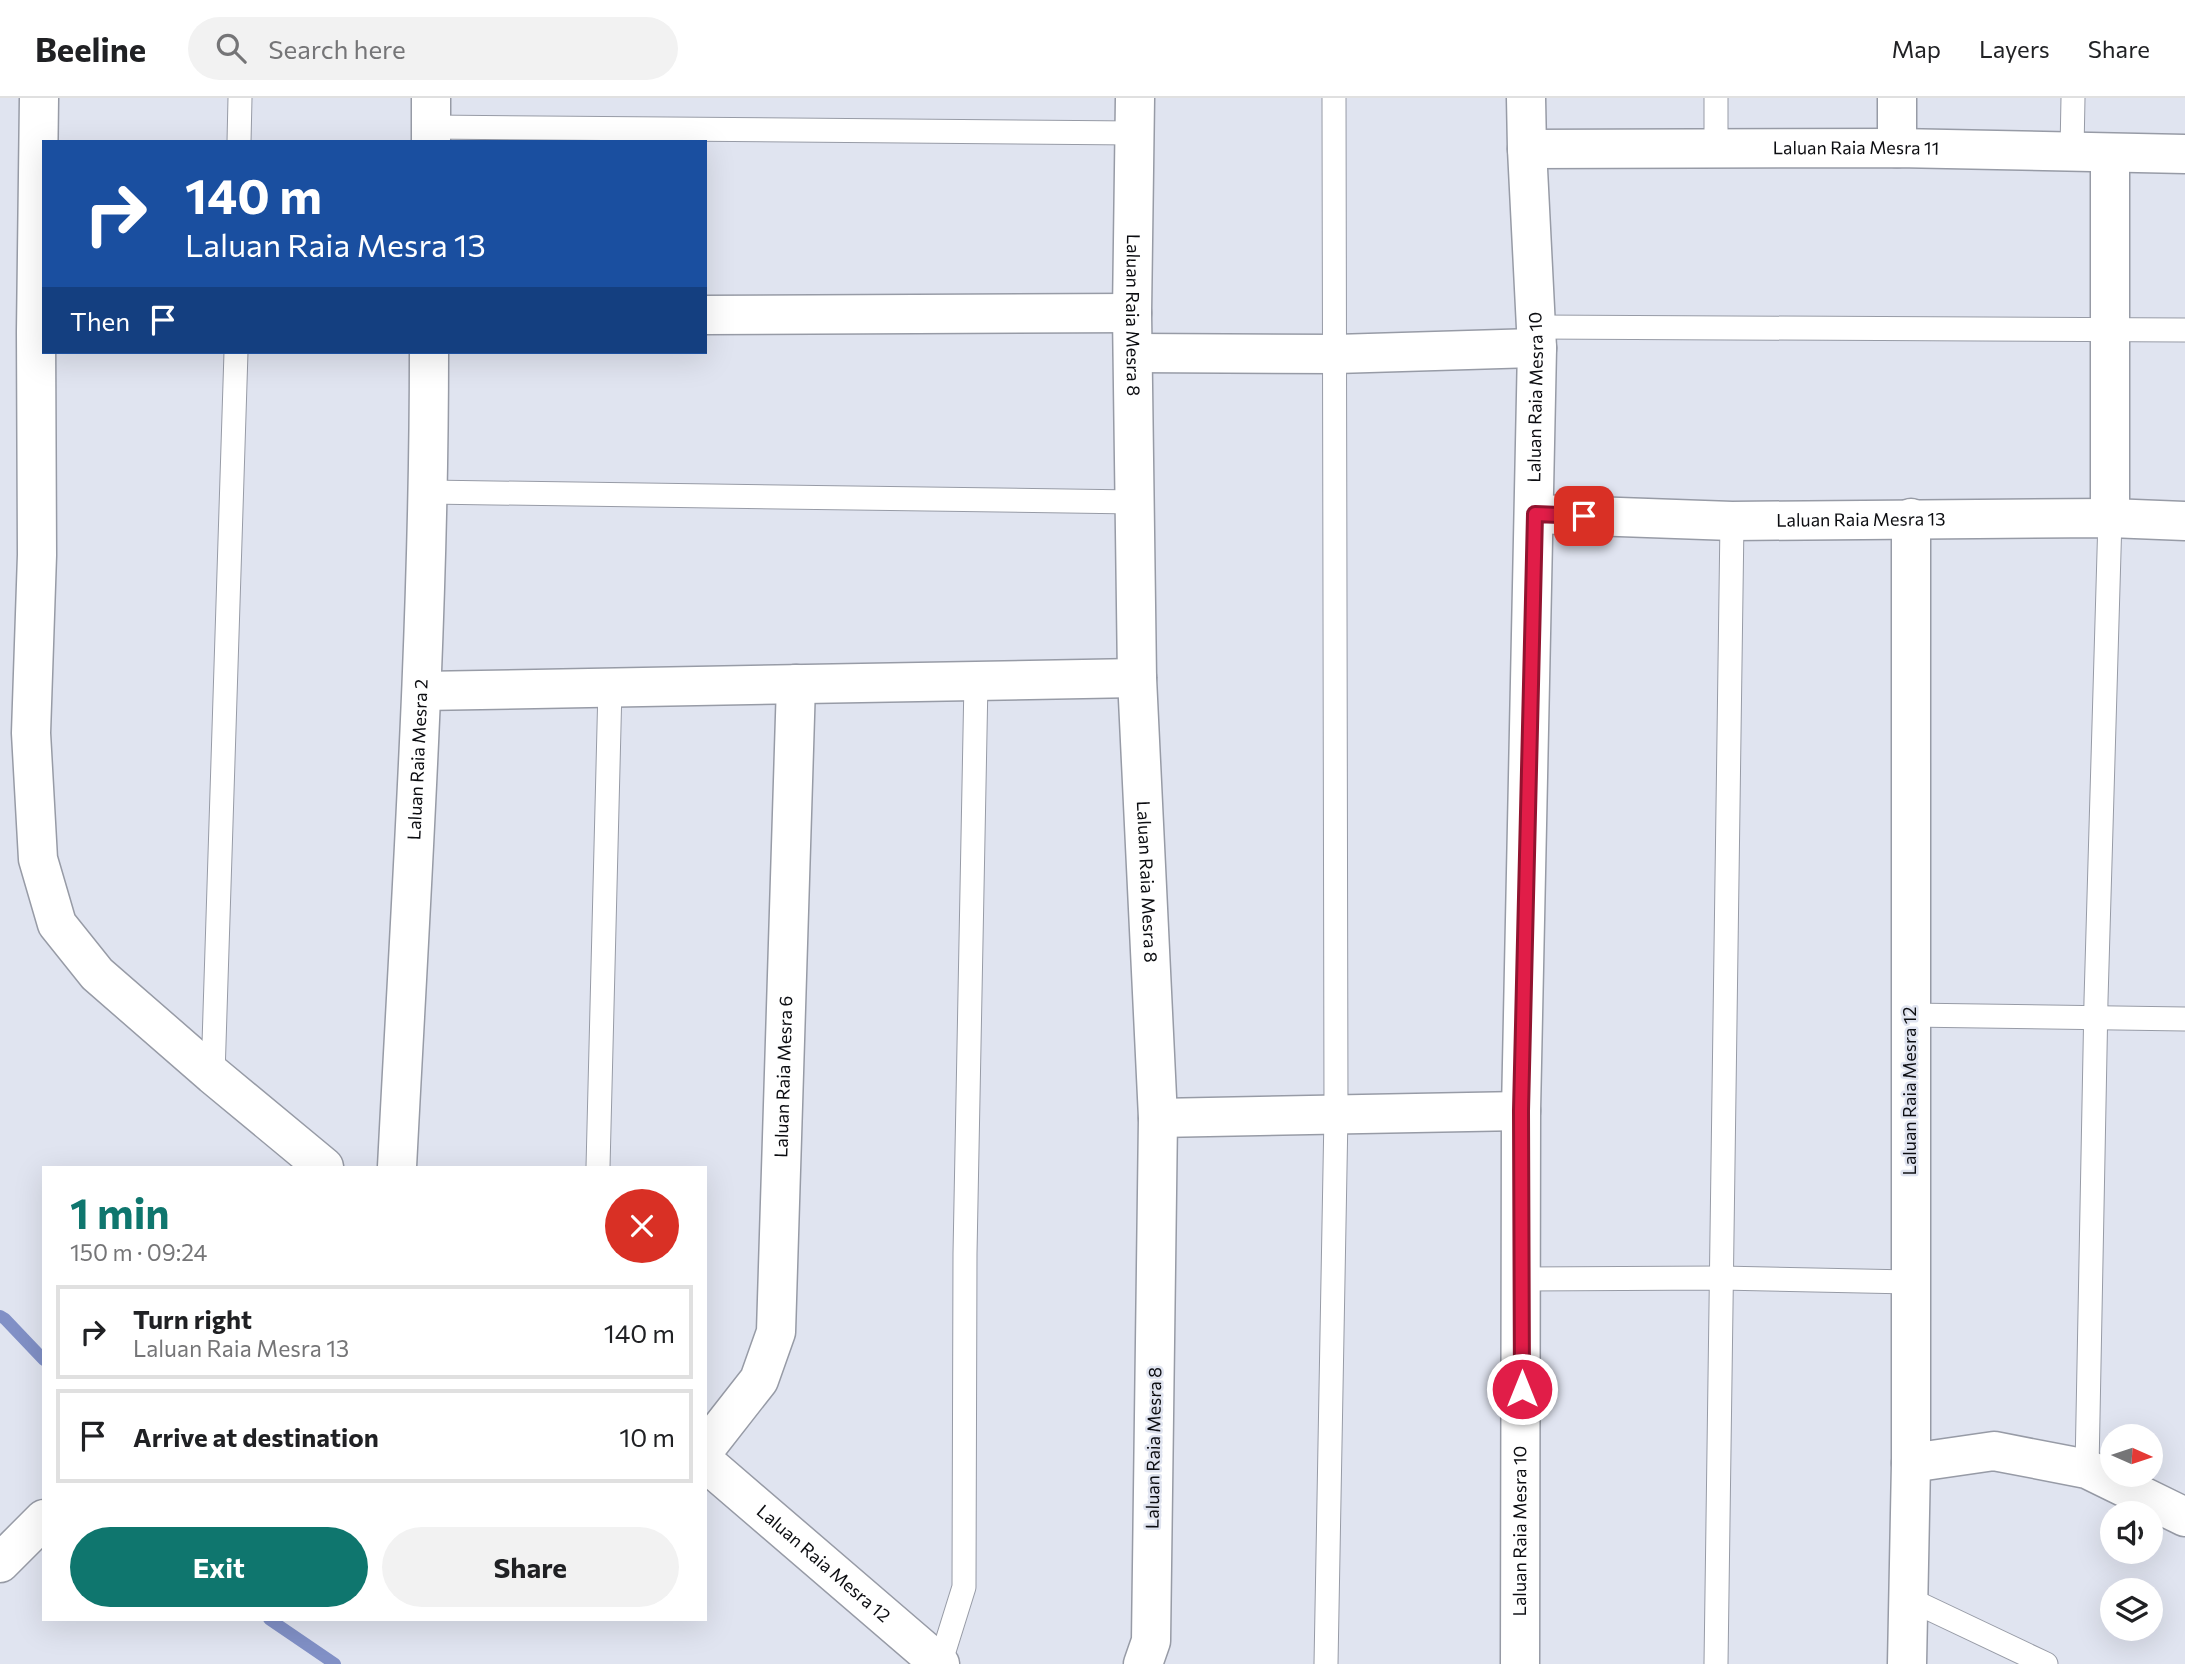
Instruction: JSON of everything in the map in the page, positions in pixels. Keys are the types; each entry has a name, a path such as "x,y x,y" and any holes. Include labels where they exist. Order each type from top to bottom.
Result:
{"street":[{"path":"39,98 40,332 31,733 38,859 57,924 97,974 323,1166"},
{"name":"Laluan Raia Mesra 10","path":"1520,1664 1521,1111 1535,514 1536,338 1526,98"},
{"path":"1897,98 1897,148"},
{"name":"Laluan Raia Mesra 8","path":"1135,115 1132,313 1137,678 1158,1118 1151,1641 1143,1664"},
{"name":"Laluan Raia Mesra 11","path":"1527,149 1897,148 2185,154"},
{"path":"2110,154 2110,518"},
{"path":"707,315 1132,313"},
{"path":"1133,353 1336,354 1536,338"},
{"name":"Laluan Raia Mesra 2","path":"397,1166 422,691 429,492 429,354"},
{"name":"Laluan Raia Mesra 13","path":"1535,514 1732,521 2110,518 2185,521"},
{"name":"Laluan Raia Mesra 12","path":"1907,1664 1911,1463 1911,518"},
{"path":"422,691 1137,678"},
{"name":"Laluan Raia Mesra 6","path":"707,1445 759,1380 776,1332 796,684"},
{"path":"1158,1118 1521,1111"},
{"path":"1911,1463 1994,1451 2087,1469 2185,1517"},
{"name":"Laluan Raia Mesra 12","path":"707,1464 940,1664"},
{"path":"0,1563 42,1521"}],"lane":[{"path":"239,140 240,98"},
{"path":"1326,1664 1336,1114 1334,98"},
{"path":"1716,98 1716,149"},
{"path":"2072,150 2073,98"},
{"path":"431,122 1135,115"},
{"path":"1536,338 2185,330"},
{"path":"213,1075 236,354"},
{"path":"429,492 1135,502"},
{"path":"2087,1469 2110,518"},
{"path":"1717,1664 1732,521"},
{"path":"940,1664 964,1587 965,1254 976,681"},
{"path":"598,1166 610,687"},
{"path":"1910,1015 2185,1019"},
{"path":"1522,1279 1721,1278 1910,1282"},
{"path":"1909,1599 2046,1664"}],"waterway":[{"path":"0,1316 42,1358"},
{"path":"272,1621 335,1664"}],"route":[{"path":"1522,1389 1521,1111 1535,514 1584,516"}]}
